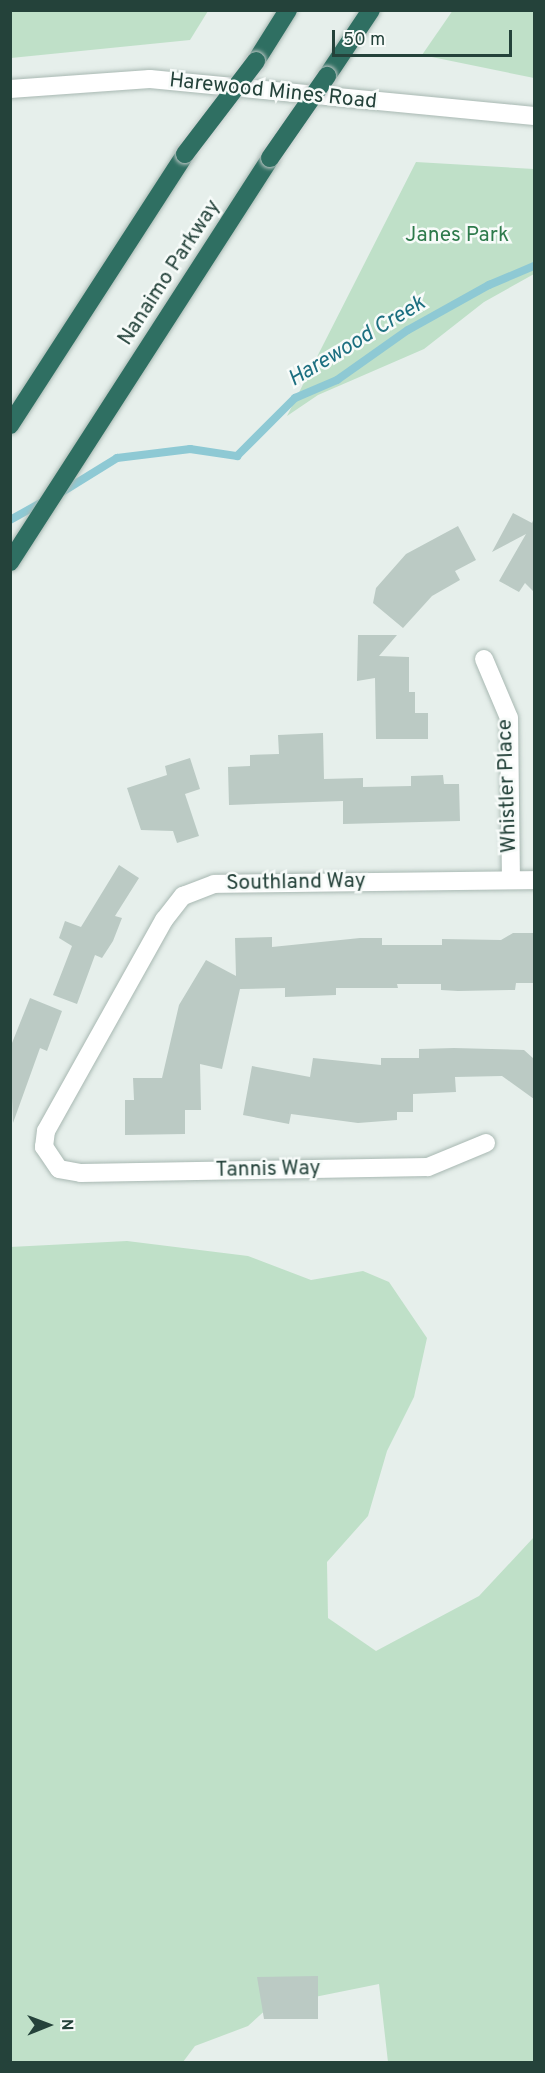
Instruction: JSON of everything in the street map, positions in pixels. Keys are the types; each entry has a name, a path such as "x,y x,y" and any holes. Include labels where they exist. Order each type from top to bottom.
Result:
{"highway":[{"path":"10,425 185,154 256,61 288,10"},
{"name":"Nanaimo Parkway","path":"10,562 270,158 370,10"}],"street":[{"name":"Harewood Mines Road","path":"10,89 150,79 534,116"},
{"name":"Whistler Place","path":"484,659 509,718 511,880"},
{"name":"Southland Way","path":"49,1160 46,1131 164,920 183,896 214,884 534,880"},
{"name":"Tannis Way","path":"49,1160 81,1173 428,1167 486,1143"}],"green space":[{"path":"453,10 534,11 534,78 422,55"},
{"path":"10,11 208,11 190,40 11,58"},
{"name":"Janes Park","path":"416,162 534,169 534,274 484,302 424,349 318,395 287,416"},
{"path":"127,1241 248,1256 311,1280 363,1271 389,1282 427,1338 414,1397 387,1451 368,1516 327,1562 328,1618 376,1651 479,1596 534,1537 534,2062 388,2062 379,1984 270,2006 248,2026 195,2046 183,2062 11,2062 10,1247"}],"building":[{"path":"513,513 532,523 534,518 534,592 525,583 519,592 499,581 526,534 492,552"},
{"path":"458,526 476,560 455,571 460,580 432,596 403,628 373,603 376,588 406,554"},
{"path":"358,635 397,635 379,656 409,657 409,692 415,692 415,713 428,713 428,739 376,739 375,678 357,681"},
{"path":"323,733 324,779 363,778 363,787 411,786 411,776 443,775 444,784 459,784 460,821 343,824 343,801 229,805 228,767 250,766 250,755 279,754 278,735"},
{"path":"190,758 200,789 185,794 199,836 177,843 173,831 141,830 127,788 167,775 165,766"},
{"path":"119,865 139,878 115,916 122,918 113,941 102,958 95,955 77,1004 53,995 72,946 59,938 65,921 81,927"},
{"path":"513,933 534,933 534,983 516,983 515,990 458,991 441,990 441,984 397,984 398,988 336,988 336,995 285,997 285,988 240,989 222,1069 200,1064 201,1110 185,1110 185,1134 125,1135 125,1100 134,1100 133,1078 162,1078 179,1005 206,960 236,976 235,938 272,937 272,947 360,938 382,938 382,945 442,945 442,939 501,940"},
{"path":"30,998 62,1011 47,1051 40,1048 13,1123 10,1048"},
{"path":"419,1049 524,1050 534,1059 534,1099 502,1076 455,1077 456,1092 413,1094 413,1112 397,1112 397,1120 358,1123 291,1114 289,1124 243,1115 252,1066 310,1077 313,1058 381,1065 381,1058 419,1058"},
{"path":"318,1976 318,2019 264,2019 257,1977"}],"waterway":[{"name":"Harewood Creek","path":"62,492 117,458 190,449 237,456 295,398 337,380 408,330 489,285 534,266"},
{"name":"Harewood Creek","path":"10,520 43,502"}]}
